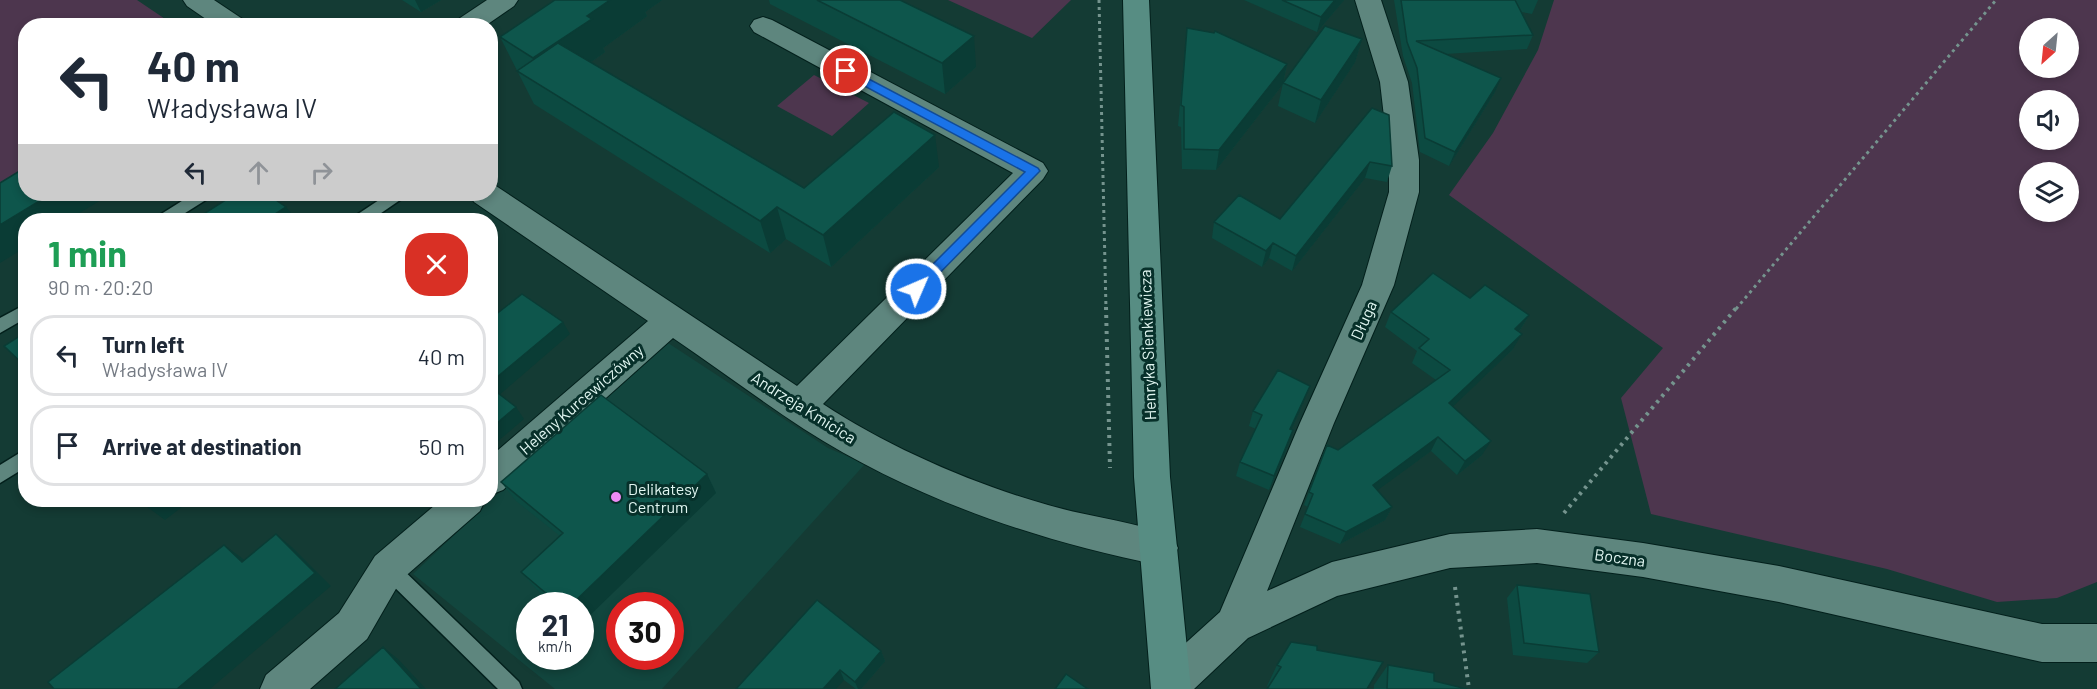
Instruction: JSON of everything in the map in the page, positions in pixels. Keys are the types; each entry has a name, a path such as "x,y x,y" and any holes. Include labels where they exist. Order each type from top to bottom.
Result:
{"street":[{"path":"196,0 223,18"},
{"path":"478,18 506,0"},
{"name":"Henryka Sienkiewicza","path":"1136,0 1152,477 1171,686"},
{"name":"Długa","path":"1234,625 1317,423 1378,285 1404,192 1404,160 1394,82 1368,0"},
{"path":"763,26 1034,171 799,406"},
{"name":"Andrzeja Kmicica","path":"495,201 799,406 869,447 941,483 1006,508 1066,528 1159,548"},
{"name":"Heleny Kurcewiczówny","path":"498,472 672,320"},
{"path":"280,689 353,626 388,568 459,507"},
{"name":"Boczna","path":"1171,686 1234,625 1332,580 1450,551 1537,546 1643,560 1779,584 1922,614 2042,643 2095,647"}],"lane":[{"path":"174,213 193,201"},
{"path":"370,213 388,201"},
{"path":"0,326 18,315"},
{"path":"0,475 18,463"},
{"path":"388,568 512,689"}],"path":[{"path":"1099,0 1110,468"},
{"path":"1537,546 1996,0"},
{"path":"1450,551 1469,689"}],"shaded area":[{"path":"0,0 137,0 164,18 18,18 18,183 0,195"},
{"path":"948,0 1071,0 1032,38"},
{"path":"1554,0 2097,0 2097,582 2057,598 1997,602 1887,569 1651,514 1621,398 1663,348 1449,195 1493,133 1538,50"},
{"path":"814,75 869,103 832,136 777,106"},
{"path":"662,339 828,448 865,464 684,665 684,592 606,592 606,670 679,670 662,689 555,689 532,670 594,670 594,592 516,592 516,657 413,574 484,507 498,507 498,494"}],"building":[{"path":"555,0 610,0 587,16 592,19 533,58 500,37"},
{"path":"817,0 900,0 974,36 942,63"},
{"path":"1282,0 1335,0 1321,17"},
{"path":"1401,0 1515,0 1533,35 1416,41 1501,78 1455,152 1425,138 1417,68 1407,42"},
{"path":"1325,26 1362,39 1321,100 1283,83"},
{"path":"1187,28 1214,33 1215,31 1287,64 1219,150 1184,149 1184,107 1181,105"},
{"path":"558,43 804,188 894,112 935,135 823,235 777,207 760,221 517,71"},
{"path":"1372,108 1389,115 1392,166 1370,162 1296,256 1273,243 1266,251 1214,222 1239,195 1280,219"},
{"path":"18,172 18,201 39,201 0,225 0,183"},
{"path":"224,201 277,201 286,207 277,213 205,213"},
{"path":"1433,273 1470,298 1485,285 1529,315 1515,329 1522,334 1449,403 1491,441 1465,461 1438,437 1373,485 1392,507 1346,532 1305,514 1313,494 1309,492 1327,445 1338,450 1450,370 1419,348 1429,339 1391,312"},
{"path":"522,294 563,322 498,376 498,313"},
{"path":"18,337 18,359 4,346"},
{"path":"1278,370 1310,386 1290,429 1293,430 1274,476 1240,462 1262,415 1253,411"},
{"path":"498,393 516,407 498,422"},
{"name":"Delikatesy Centrum","path":"601,395 707,474 585,592 545,592 521,572 563,533 501,482"},
{"path":"276,534 315,573 177,689 54,689 48,682 224,545 242,562"},
{"path":"1517,585 1590,594 1599,652 1524,643"},
{"path":"817,600 881,651 855,682 840,670 823,689 736,689"},
{"path":"1291,642 1317,646 1317,650 1383,662 1367,689 1267,689 1281,667 1277,665"},
{"path":"383,647 421,689 335,689"},
{"path":"1388,665 1434,673 1434,681 1467,689 1387,689"},
{"path":"1066,674 1088,689 1055,689"}],"place":[{"name":"Delikatesy Centrum","path":"616,497"}],"route":[{"path":"846,71 1034,171 916,289"}]}
